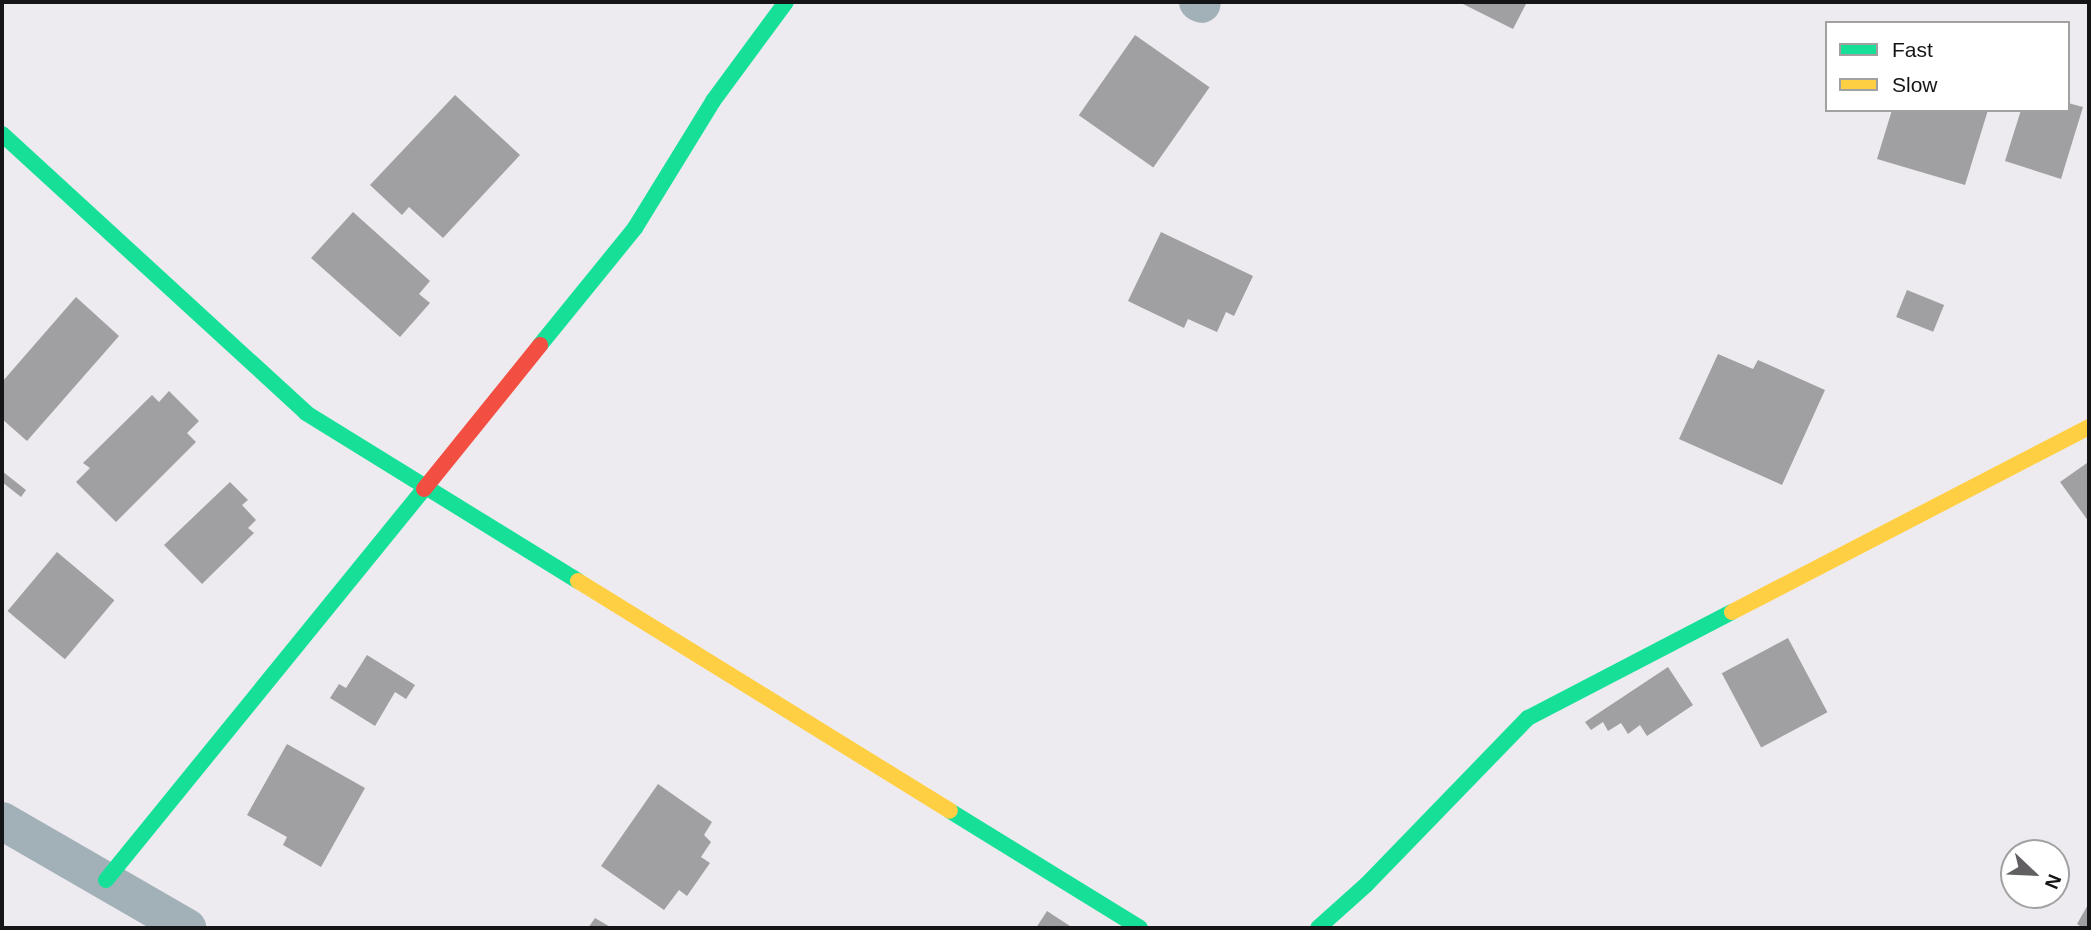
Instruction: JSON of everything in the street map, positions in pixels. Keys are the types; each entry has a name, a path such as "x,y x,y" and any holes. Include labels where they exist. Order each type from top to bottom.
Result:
{"street":[{"path":"106,880 635,228 713,101 786,2"},
{"path":"2,134 306,413 1140,928"},
{"path":"1318,928 1366,885 1528,718 2089,427"},
{"path":"2,821 187,928"}],"building":[{"path":"1459,2 1527,2 1513,29"},
{"path":"1135,35 1210,87 1153,167 1079,115"},
{"path":"455,95 520,155 443,238 409,207 402,215 370,185"},
{"path":"2070,104 2083,107 2061,179 2005,161 2020,112 2070,112"},
{"path":"1891,112 1987,112 1965,185 1877,159"},
{"path":"353,212 430,281 419,294 430,303 400,337 311,258"},
{"path":"1161,232 1253,276 1234,316 1226,312 1217,332 1188,319 1184,328 1128,301"},
{"path":"1907,290 1944,305 1933,332 1896,317"},
{"path":"76,297 119,336 27,441 2,419 2,382"},
{"path":"1718,354 1753,369 1758,360 1825,390 1782,485 1679,439"},
{"path":"169,391 199,421 187,433 196,442 116,522 76,482 90,468 83,463 152,395 159,402"},
{"path":"2087,463 2089,465 2089,522 2060,482"},
{"path":"2,471 26,490 21,497 2,482"},
{"path":"230,482 248,500 242,505 256,520 248,528 254,533 202,584 164,545"},
{"path":"57,552 114,600 65,659 8,611"},
{"path":"1788,638 1827,712 1761,747 1722,673"},
{"path":"367,655 415,685 406,699 395,692 375,726 330,698 339,684 346,688"},
{"path":"1668,667 1693,705 1647,736 1640,725 1628,734 1621,723 1608,731 1603,722 1591,730 1585,722"},
{"path":"287,744 365,788 321,867 283,845 287,837 247,815"},
{"path":"658,784 712,822 704,835 711,842 701,857 710,863 687,896 679,890 664,910 601,866"},
{"path":"2089,903 2089,928 2083,928 2077,924"},
{"path":"1047,911 1073,928 1036,928"},
{"path":"595,918 612,928 588,928"}],"traffic: fast":[{"path":"540,345 635,228 713,101 786,2"},
{"path":"2,134 306,413 578,581"},
{"path":"106,880 424,489"},
{"path":"1318,928 1366,885 1528,718 1732,612"},
{"path":"950,811 1140,928"}],"traffic: slow":[{"path":"1732,612 2089,427"},
{"path":"578,581 950,811"}],"traffic: jam":[{"path":"424,489 540,345"}]}
